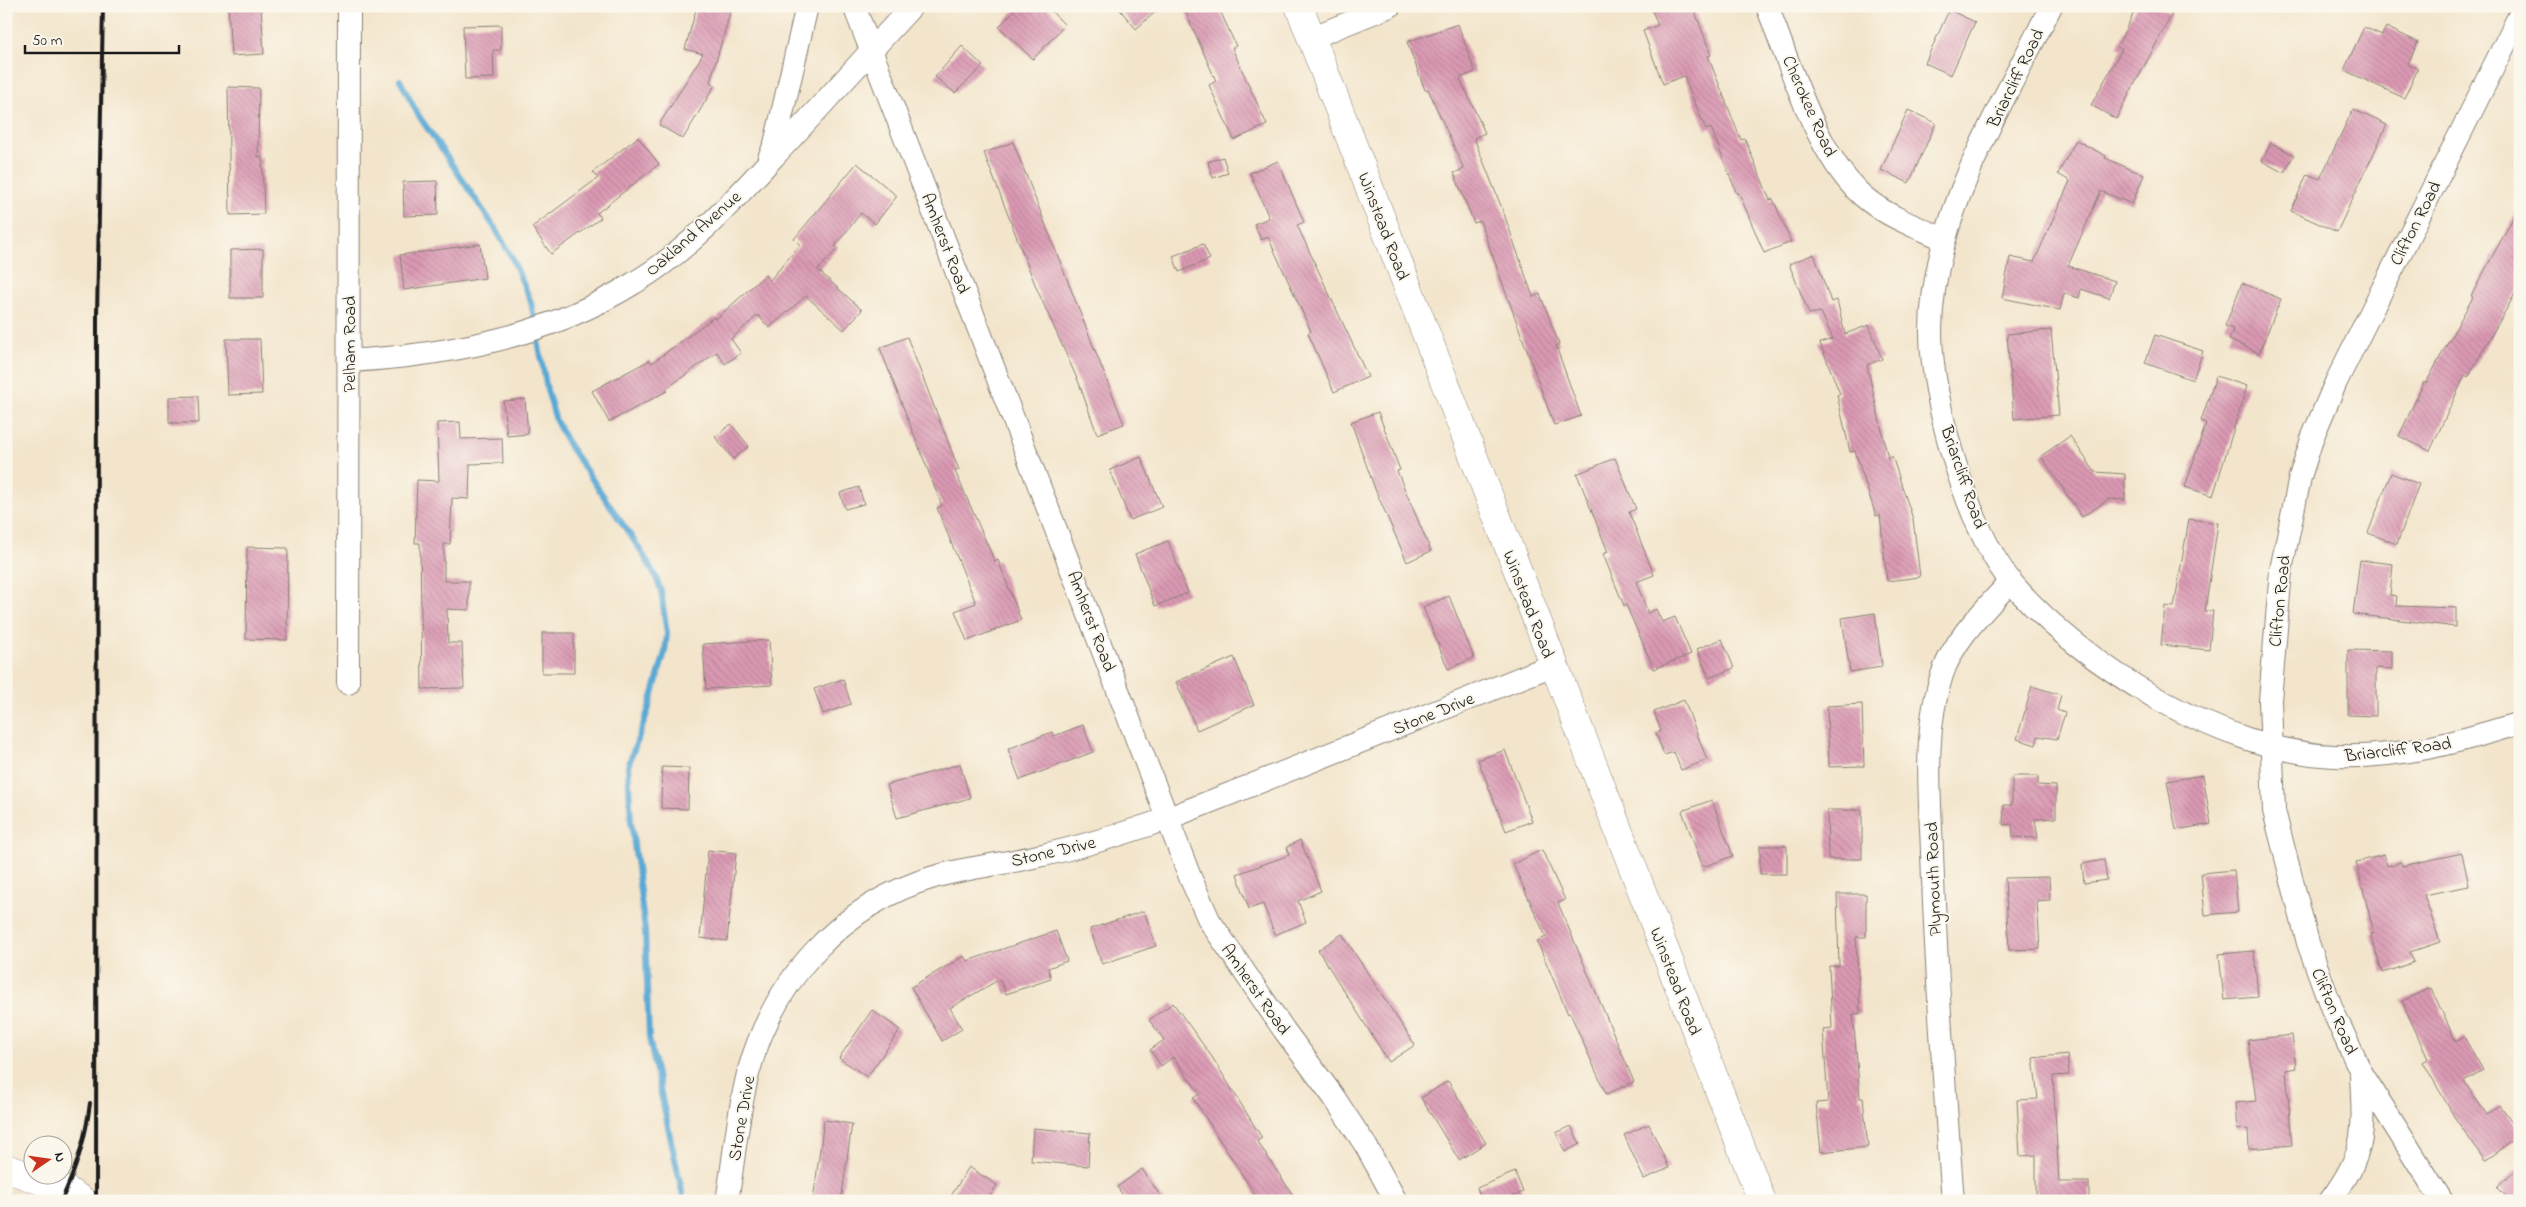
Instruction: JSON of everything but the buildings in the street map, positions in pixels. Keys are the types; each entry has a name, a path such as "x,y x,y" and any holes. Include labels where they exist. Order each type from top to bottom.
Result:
{"street":[{"name":"Pelham Road","path":"348,682 349,6"},
{"path":"765,167 775,144 807,6"},
{"name":"Amherst Road","path":"854,6 1169,818 1190,877 1209,920 1284,1030 1333,1096 1366,1146 1396,1201"},
{"name":"Oakland Avenue","path":"349,361 412,357 478,345 527,333 583,311 635,283 672,256 713,220 765,167 912,6"},
{"name":"Winstead Road","path":"1299,6 1762,1201"},
{"path":"1312,38 1390,6"},
{"name":"Cherokee Road","path":"1767,6 1820,138 1841,174 1869,201 1907,223 1944,239"},
{"name":"Briarcliff Road","path":"2051,6 1972,166 1944,239 1935,282 1931,332 1937,390 1950,444 1963,486 1984,536 2011,581 2048,618 2092,656 2138,686 2191,717 2231,735 2271,747 2334,756 2385,754 2458,742 2520,723"},
{"name":"Clifton Road","path":"2442,1201 2361,1072 2332,1009 2308,943 2274,811 2270,700 2281,570 2298,486 2313,436 2336,382 2520,14"},
{"name":"Plymouth Road","path":"1953,1201 1934,909 1930,770 1932,715 1942,675 1958,641 2011,581"},
{"name":"Stone Drive","path":"726,1201 748,1071 761,1033 778,999 799,968 820,944 855,915 890,894 934,877 1039,856 1128,833 1553,665"},
{"path":"2330,1201 2353,1167 2362,1140 2361,1072"},
{"path":"6,1168 66,1190 83,1201"}],"waterway":[{"path":"400,80 417,113 497,231 513,260 531,302 547,390 556,421 570,447 639,548 655,575 661,591 667,634 665,652 648,711 628,766 631,821 645,931 649,1038 684,1201"}],"railway":[{"path":"96,1201 97,315 103,6"},
{"path":"61,1201 80,1153 90,1103"}]}
